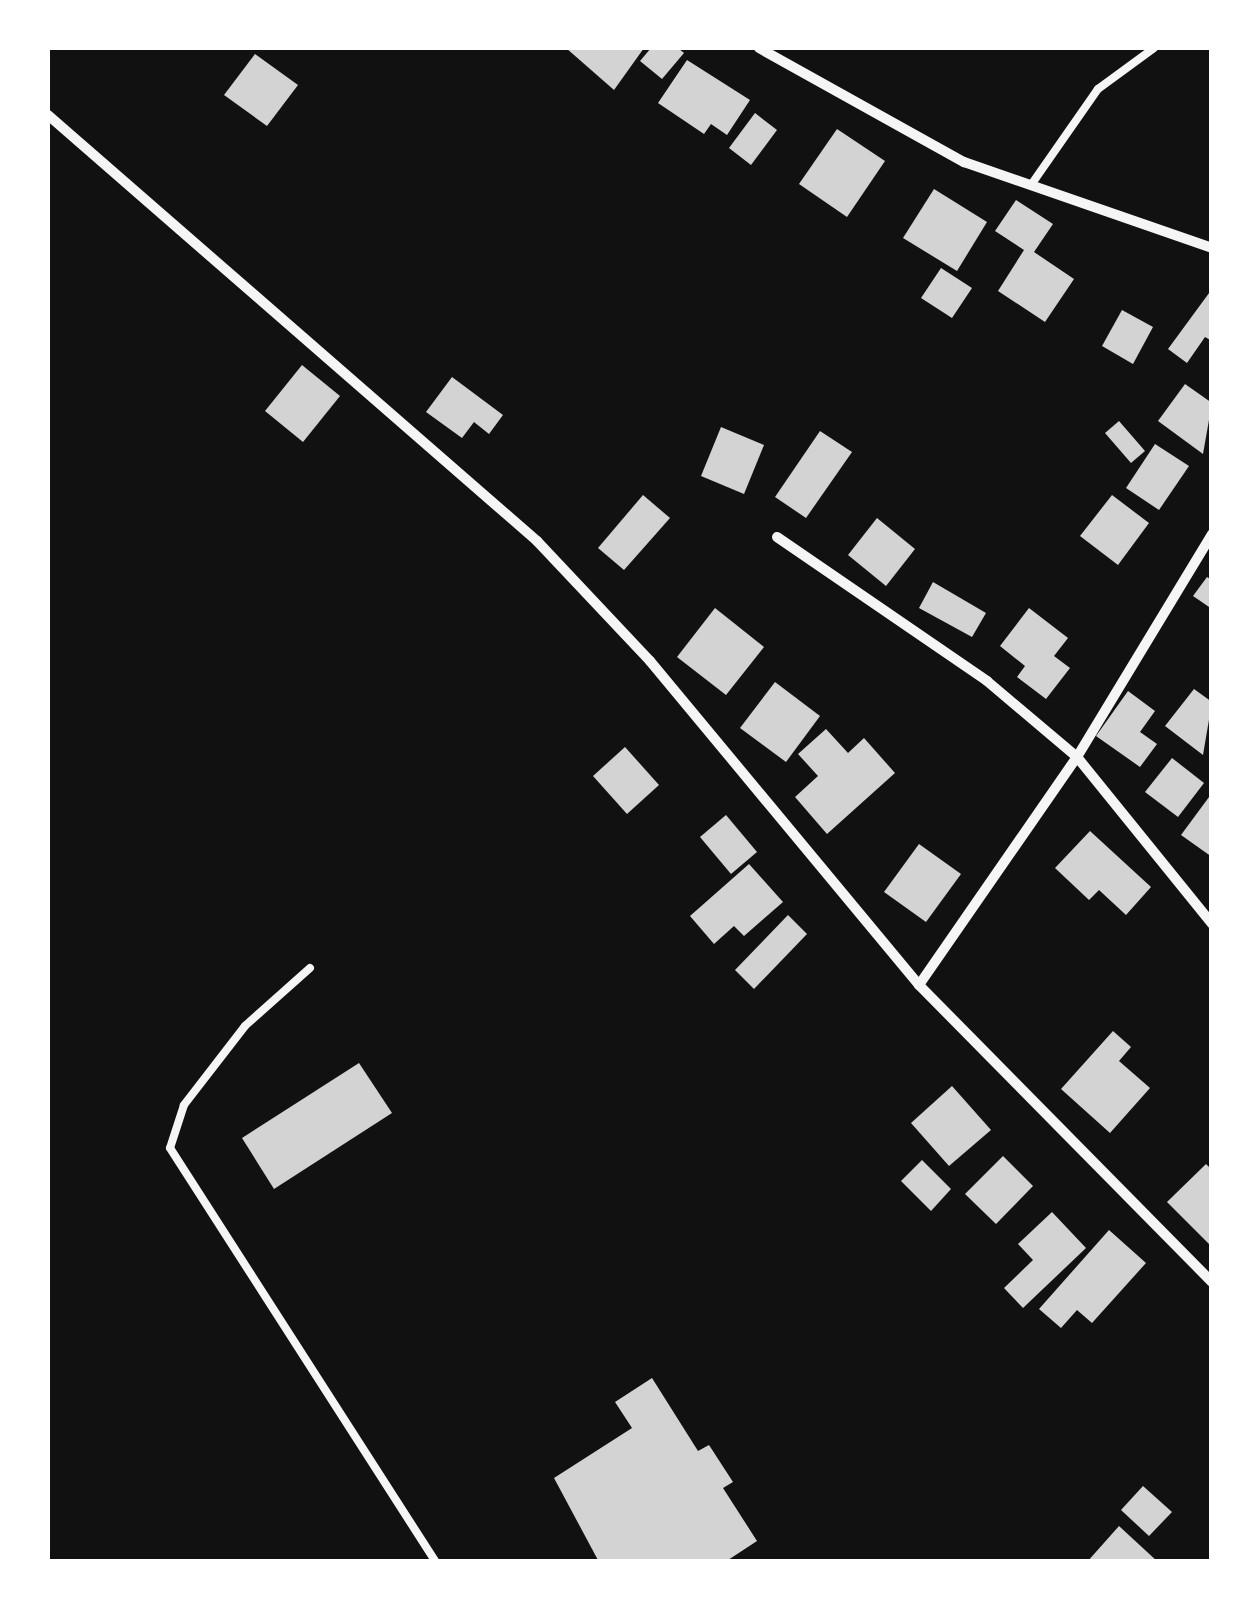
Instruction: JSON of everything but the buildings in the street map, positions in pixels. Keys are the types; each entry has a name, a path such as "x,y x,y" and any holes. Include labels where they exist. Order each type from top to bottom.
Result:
{"street":[{"path":"759,48 964,162 1212,248"},
{"path":"48,115 537,542 650,661 919,985 1212,1282"},
{"path":"919,985 1077,757 1212,534"},
{"path":"777,537 987,681 1077,757 1212,924"}],"lane":[{"path":"1032,185 1098,89 1154,48"},
{"path":"310,968 245,1026 184,1105 170,1148 436,1562"}]}
